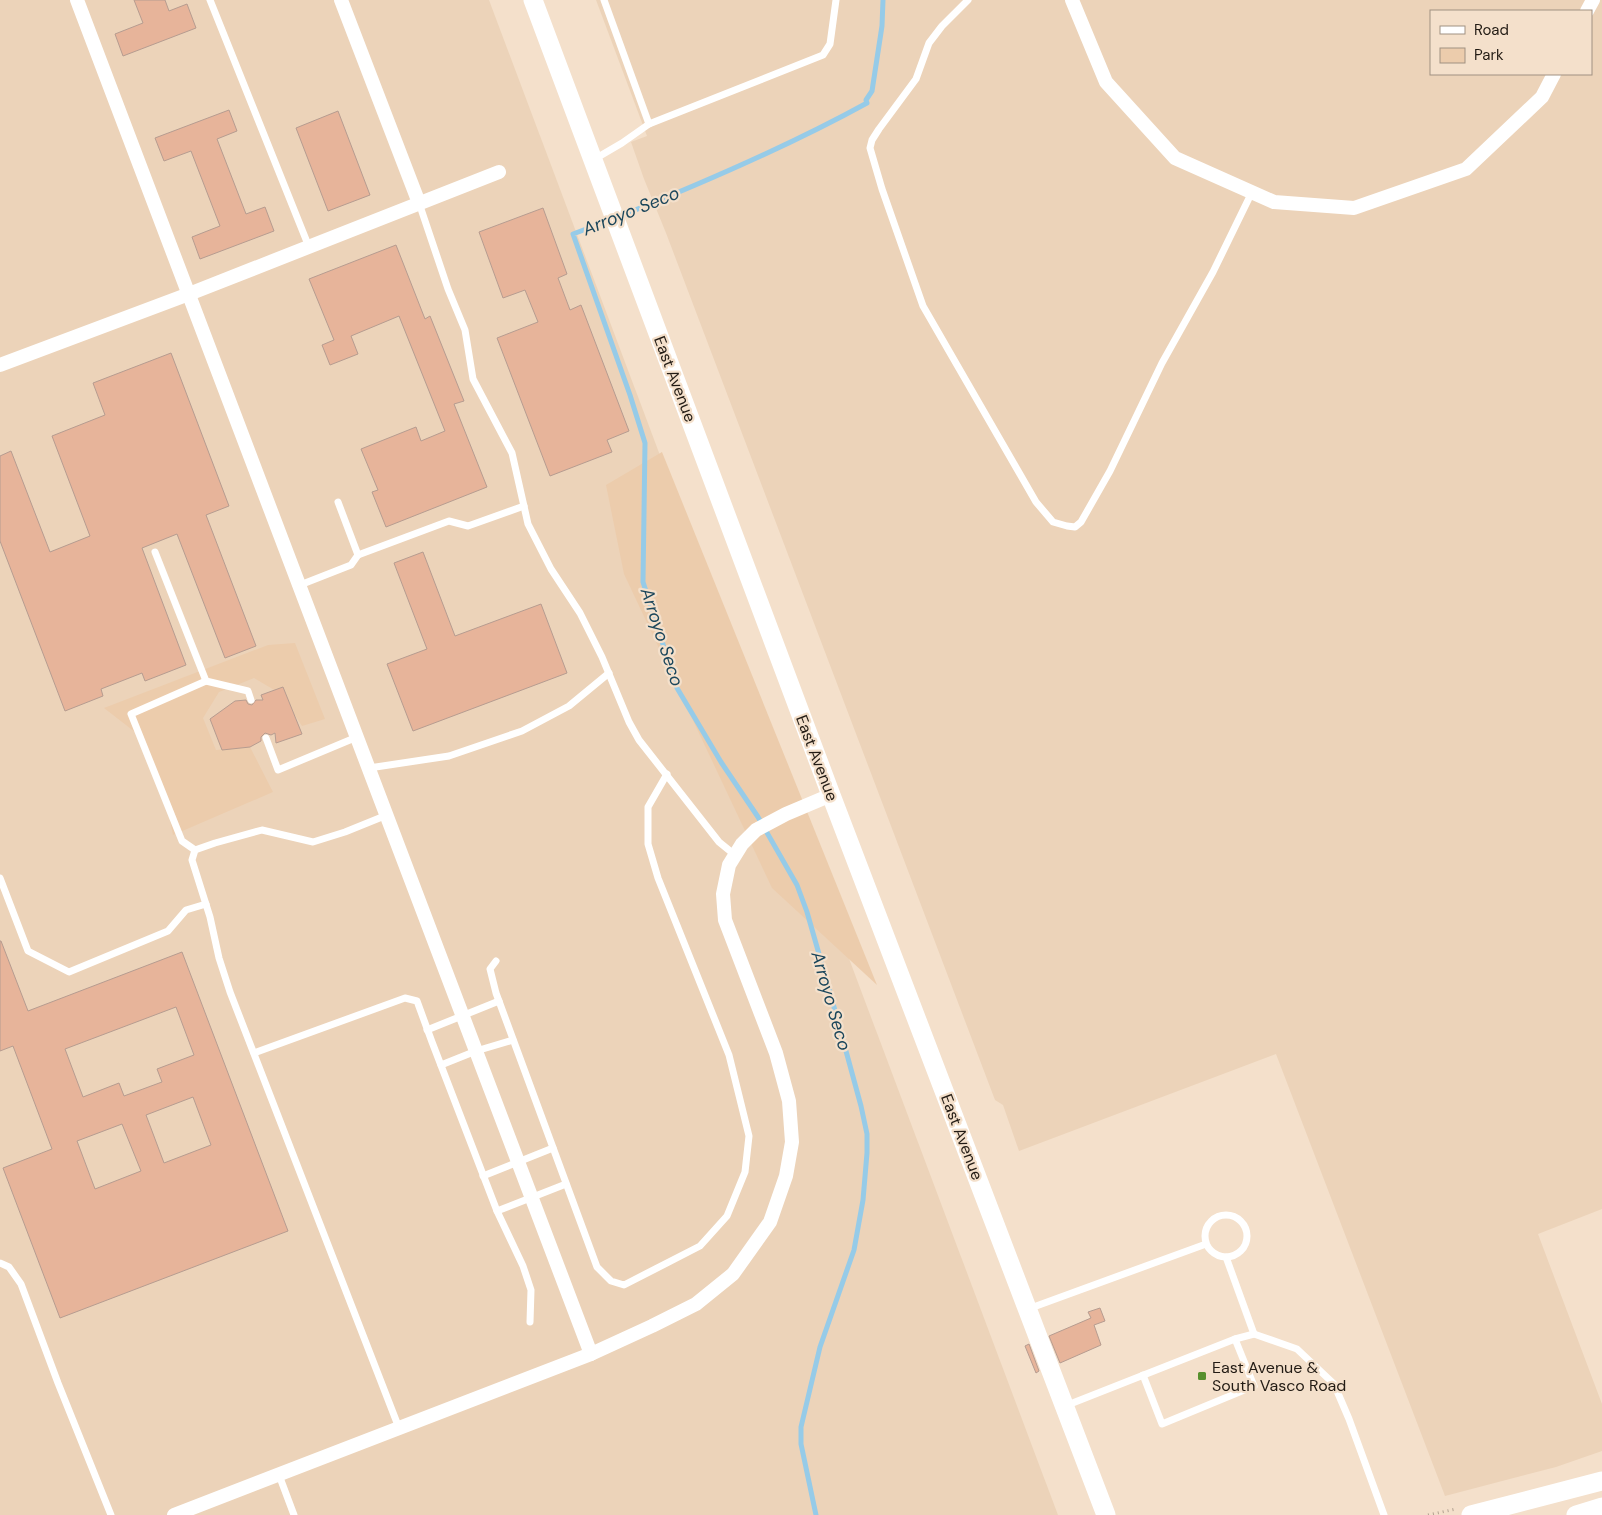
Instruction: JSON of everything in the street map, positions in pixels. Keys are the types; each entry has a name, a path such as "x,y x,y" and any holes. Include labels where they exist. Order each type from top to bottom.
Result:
{"street":[{"path":"77,0 592,1354"},
{"path":"341,0 419,203"},
{"name":"East Avenue","path":"533,0 831,795 1106,1515"},
{"path":"1072,0 1106,82 1175,158 1274,202 1354,208 1466,169 1542,97 1553,75"},
{"path":"0,365 189,294 499,172"},
{"path":"174,1515 592,1354 696,1304 733,1274 770,1222 786,1176 792,1142 789,1101 776,1053 725,920 723,894 730,865 735,855 742,844 756,830 786,814 831,795"},
{"path":"1471,1515 1602,1481"},
{"path":"1576,1515 1602,1507"}],"lane":[{"path":"210,0 309,247"},
{"path":"604,0 649,124"},
{"path":"593,160 649,124 823,55 830,44 836,0"},
{"path":"968,0 929,42 916,79 879,129 872,140 870,148 882,189 923,306 1036,502 1053,522 1066,526 1075,526 1081,522 1086,514 1110,471 1162,363 1213,272 1252,192"},
{"path":"419,203 448,289 465,330 473,379 512,453 528,524 551,569 580,614 602,657 629,722 639,740 719,842 735,855"},
{"path":"338,502 358,554"},
{"path":"300,585 351,565 358,554 448,521 468,526 524,506"},
{"path":"155,552 206,681"},
{"path":"369,768 450,756 522,732 569,706 609,673"},
{"path":"195,850 182,841 131,714 206,681 248,691 252,700"},
{"path":"266,738 278,770 357,737"},
{"path":"496,961 490,969 499,1001 597,1267 611,1281 624,1285 700,1246 728,1216 744,1172 749,1136 729,1055 658,878 648,844 648,807 667,774"},
{"path":"195,850 262,830 313,842 345,832 387,815"},
{"path":"195,850 192,860 210,917 219,958 230,992 399,1428"},
{"path":"0,878 28,952 69,972 168,931 186,910 206,904"},
{"path":"254,1054 405,998 417,1001 483,1176 529,1283 531,1290 530,1322"},
{"path":"427,1030 499,1001"},
{"path":"441,1065 476,1051 513,1040"},
{"path":"483,1176 553,1148"},
{"path":"497,1211 566,1184"},
{"path":"1227,1215 1240,1221 1246,1233 1244,1247 1233,1256 1226,1257 1214,1254 1206,1244 1204,1237 1214,1218 1227,1215"},
{"path":"1028,1310 1206,1244"},
{"path":"1226,1257 1254,1334"},
{"path":"0,1263 9,1267 21,1284 111,1515"},
{"path":"1065,1406 1235,1339 1254,1334 1297,1349 1334,1384 1349,1419 1384,1515"},
{"path":"1143,1375 1162,1424 1254,1386 1235,1339"},
{"path":"279,1474 294,1515"}],"shaded area":[{"path":"0,0 489,0 1058,1515 0,1515"},
{"path":"596,0 1602,0 1602,1209 1538,1234 1602,1404 1602,1451 1556,1467 1445,1496 1276,1054 1019,1151 1003,1105 995,1100 631,142 647,136"}],"green space":[{"path":"662,452 877,985 772,888 624,574 606,485"},
{"path":"295,643 325,719 302,726 281,694 254,678 219,692 203,718 216,750 250,747 273,792 173,835 165,794 144,739 104,708 268,645"}],"building":[{"path":"134,0 165,0 169,11 187,4 196,28 123,56 115,34 143,23"},
{"path":"229,110 237,131 217,139 246,214 265,207 274,231 200,259 192,237 220,226 191,151 164,161 155,138"},
{"path":"338,111 370,195 328,211 296,128"},
{"path":"543,208 567,274 558,278 570,310 581,305 629,431 607,440 612,452 550,476 497,338 538,322 525,290 503,298 479,232"},
{"path":"396,245 425,319 430,316 464,401 454,404 487,487 386,527 372,492 378,490 361,449 416,427 421,441 445,431 399,316 351,336 358,354 330,365 322,345 334,340 309,279"},
{"path":"171,353 229,506 206,515 256,646 225,658 177,534 142,548 186,665 145,681 142,673 101,689 103,696 65,711 0,541 0,456 11,451 50,552 90,536 52,436 105,415 93,383"},
{"path":"423,552 455,636 541,604 567,673 413,731 387,664 427,649 394,563"},
{"path":"283,687 302,734 276,743 275,733 271,735 265,733 261,737 261,741 250,747 222,750 210,719 235,701 246,700 248,704 252,705 256,700 263,700 261,695"},
{"path":"0,941 28,1011 182,952 288,1231 60,1318 3,1168 52,1149 13,1046 0,1051","holes":["176,1007 194,1055 157,1069 162,1082 124,1096 119,1083 83,1097 65,1049","193,1097 211,1145 164,1163 146,1115","122,1124 141,1171 95,1189 77,1141"]},
{"path":"1100,1308 1105,1321 1094,1325 1101,1345 1060,1363 1049,1336 1091,1318 1088,1312"},
{"path":"1029,1344 1039,1371 1036,1373 1025,1346"}],"waterway":[{"name":"Arroyo Seco","path":"618,217 744,164 806,135 867,103 866,100 872,91 882,26 883,0"},
{"name":"Arroyo Seco","path":"610,220 573,234 645,443 643,582 677,688 721,762 758,817 797,885 807,912 831,996 867,1134 863,1200 854,1250 820,1347 801,1427 801,1444 816,1515"}],"place":[{"name":"East Avenue & South Vasco Road","path":"1202,1376"}]}
